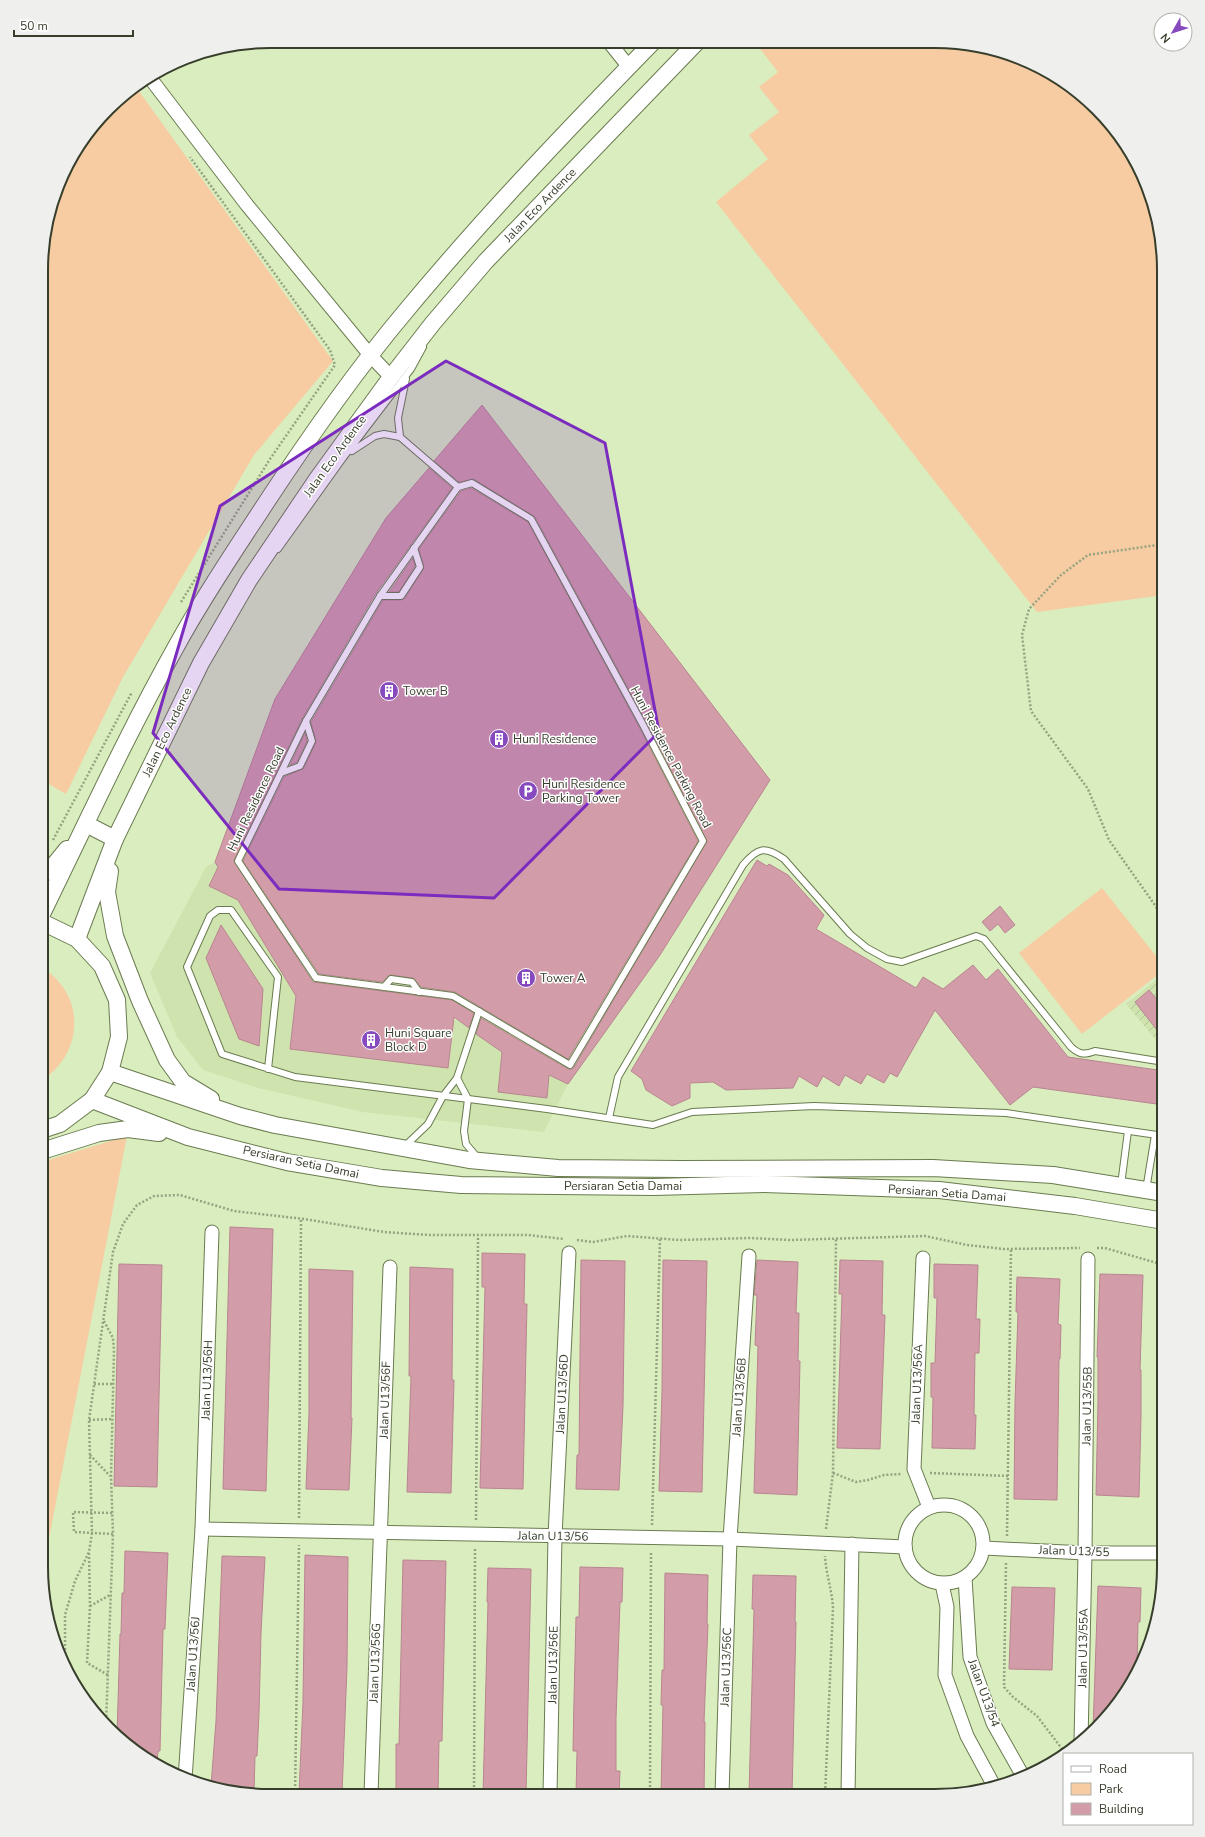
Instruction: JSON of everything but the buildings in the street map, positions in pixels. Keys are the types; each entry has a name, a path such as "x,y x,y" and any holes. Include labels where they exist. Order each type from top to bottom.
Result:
{"street":[{"path":"614,48 628,67"},
{"path":"48,902 137,720 178,643 226,563 290,467 370,355 470,237 647,48"},
{"name":"Jalan Eco Ardence","path":"77,939 115,839 201,663 257,568 317,479 398,377 433,323 486,261 691,48"},
{"path":"153,82 247,205 370,355 398,377"},
{"path":"86,824 115,839 107,892 115,936 140,1001 167,1060 182,1082 240,1116"},
{"path":"48,871 86,824"},
{"path":"48,925 77,939 102,966 117,1000 120,1037 110,1072 92,1100 60,1124 48,1128"},
{"name":"Persiaran Setia Damai","path":"110,1072 240,1116 282,1126 481,1162 558,1168 933,1168 1052,1175 1157,1192"},
{"name":"Persiaran Setia Damai","path":"92,1100 188,1137 286,1162 382,1178 469,1185 654,1187 764,1184 939,1190 1075,1206 1157,1220"},
{"path":"48,1149 99,1133 128,1129 188,1137"},
{"name":"Jalan U13/56H","path":"202,1529 212,1232"},
{"name":"Jalan U13/56D","path":"555,1536 569,1253"},
{"name":"Jalan U13/56B","path":"730,1539 749,1256"},
{"name":"Jalan U13/56A","path":"923,1258 914,1469 929,1507"},
{"name":"Jalan U13/55B","path":"1085,1553 1088,1259"},
{"name":"Jalan U13/56F","path":"380,1532 390,1267"},
{"path":"942,1504 956,1506 968,1512 977,1522 983,1534 984,1548 981,1560 966,1578 954,1583 942,1584 921,1576 913,1568 907,1558 905,1547 906,1534 910,1523 918,1514 929,1507 942,1504"},
{"name":"Jalan U13/56","path":"202,1529 730,1539 905,1547"},
{"name":"Jalan U13/56J","path":"185,1772 202,1529"},
{"name":"Jalan U13/56G","path":"371,1789 380,1532"},
{"name":"Jalan U13/56E","path":"550,1789 555,1536"},
{"name":"Jalan U13/56C","path":"722,1789 730,1539"},
{"path":"848,1789 852,1544"},
{"name":"Jalan U13/55","path":"984,1548 1085,1553 1157,1553"},
{"name":"Jalan U13/55A","path":"1081,1734 1085,1553"},
{"name":"Jalan U13/54","path":"966,1578 970,1657 993,1723 1020,1772"},
{"path":"942,1584 947,1607 945,1675 967,1736 992,1781"}],"lane":[{"path":"398,377 398,418 400,437"},
{"path":"257,568 282,545 398,377"},
{"path":"343,458 358,446 375,436 384,434 400,437 458,487"},
{"name":"Huni Residence Parking Road","path":"458,487 472,483 531,519 646,730 703,841 570,1065 479,1011"},
{"name":"Huni Residence Road","path":"458,487 380,596 306,721 238,861 316,978 453,996 479,1011"},
{"path":"380,596 400,596 420,567 414,548"},
{"path":"280,774 300,766 312,741 306,721"},
{"path":"609,1118 618,1077 743,865 758,850 772,850 784,859 850,934 867,948 887,959 902,962 976,936 984,939 1071,1047 1077,1052 1086,1055 1095,1051 1157,1061"},
{"path":"268,1069 278,977 231,910 218,910 210,916 187,967 222,1054 268,1069 295,1077 653,1125 670,1121 692,1112 814,1106 1006,1113 1155,1135 1146,1190"},
{"path":"402,1148 428,1124 443,1096 457,1078 479,1011"},
{"path":"457,1078 468,1099 464,1131 466,1144 481,1162"},
{"path":"1121,1185 1128,1131"}],"path":[{"path":"180,605 195,578 270,459 335,365 330,350 187,153"},
{"path":"1157,545 1088,555 1061,575 1029,609 1022,635 1031,711 1088,789 1108,840 1157,908"},
{"path":"50,845 134,688"},
{"path":"108,1675 87,1663 90,1606 89,1552 92,1532 89,1420 113,1252 123,1224 138,1205 154,1196 180,1196 234,1211 301,1218 384,1232 429,1235 528,1235 593,1242 627,1236 679,1240 750,1238 790,1240 925,1236 967,1245 1011,1249 1004,1688 1037,1716 1062,1749"},
{"path":"295,1789 299,1531 301,1218"},
{"path":"474,1789 478,1236"},
{"path":"650,1789 652,1538 660,1238"},
{"path":"824,1789 833,1608 832,1591 826,1570 825,1543 833,1473 836,1238"},
{"path":"103,1321 113,1338 114,1351 111,1476 113,1534 105,1716"},
{"path":"94,1384 113,1384"},
{"path":"89,1420 112,1419"},
{"path":"90,1455 111,1476"},
{"path":"112,1513 73,1512 74,1532 113,1534"},
{"path":"65,1652 65,1615 75,1581 89,1552"},
{"path":"90,1606 110,1595"}],"highlighted area":[{"path":"446,361 605,443 659,732 494,898 279,889 153,733 220,506"}],"shaded area":[{"path":"215,862 293,990 367,1009 458,1021 503,1053 568,1084 544,1132 363,1112 258,1088 203,1070 177,1037 150,973 206,867"},
{"path":"1156,980 1157,1041 1126,1004"}],"green space":[{"path":"760,48 950,48 978,52 1020,65 1058,85 1092,113 1120,147 1134,172 1145,199 1153,227 1157,255 1157,596 1037,612 716,202 768,159 749,135 779,112 759,87 778,72"},
{"path":"139,91 333,361 254,455 123,677 66,794 48,784 48,255 52,227 60,199 78,159 85,147 103,124 113,113"},
{"path":"1102,888 1157,957 1157,975 1082,1034 1019,953"},
{"path":"48,973 56,979 66,993 72,1008 74,1024 72,1040 66,1055 56,1069 48,1075"},
{"path":"127,1136 48,1543 48,1160"}],"place":[{"name":"Tower B","path":"389,691"},
{"name":"Huni Residence","path":"499,739"},
{"name":"Huni Residence Parking Tower","path":"528,791"},
{"name":"Tower A","path":"526,978"},
{"name":"Huni Square Block D","path":"371,1040"}]}
